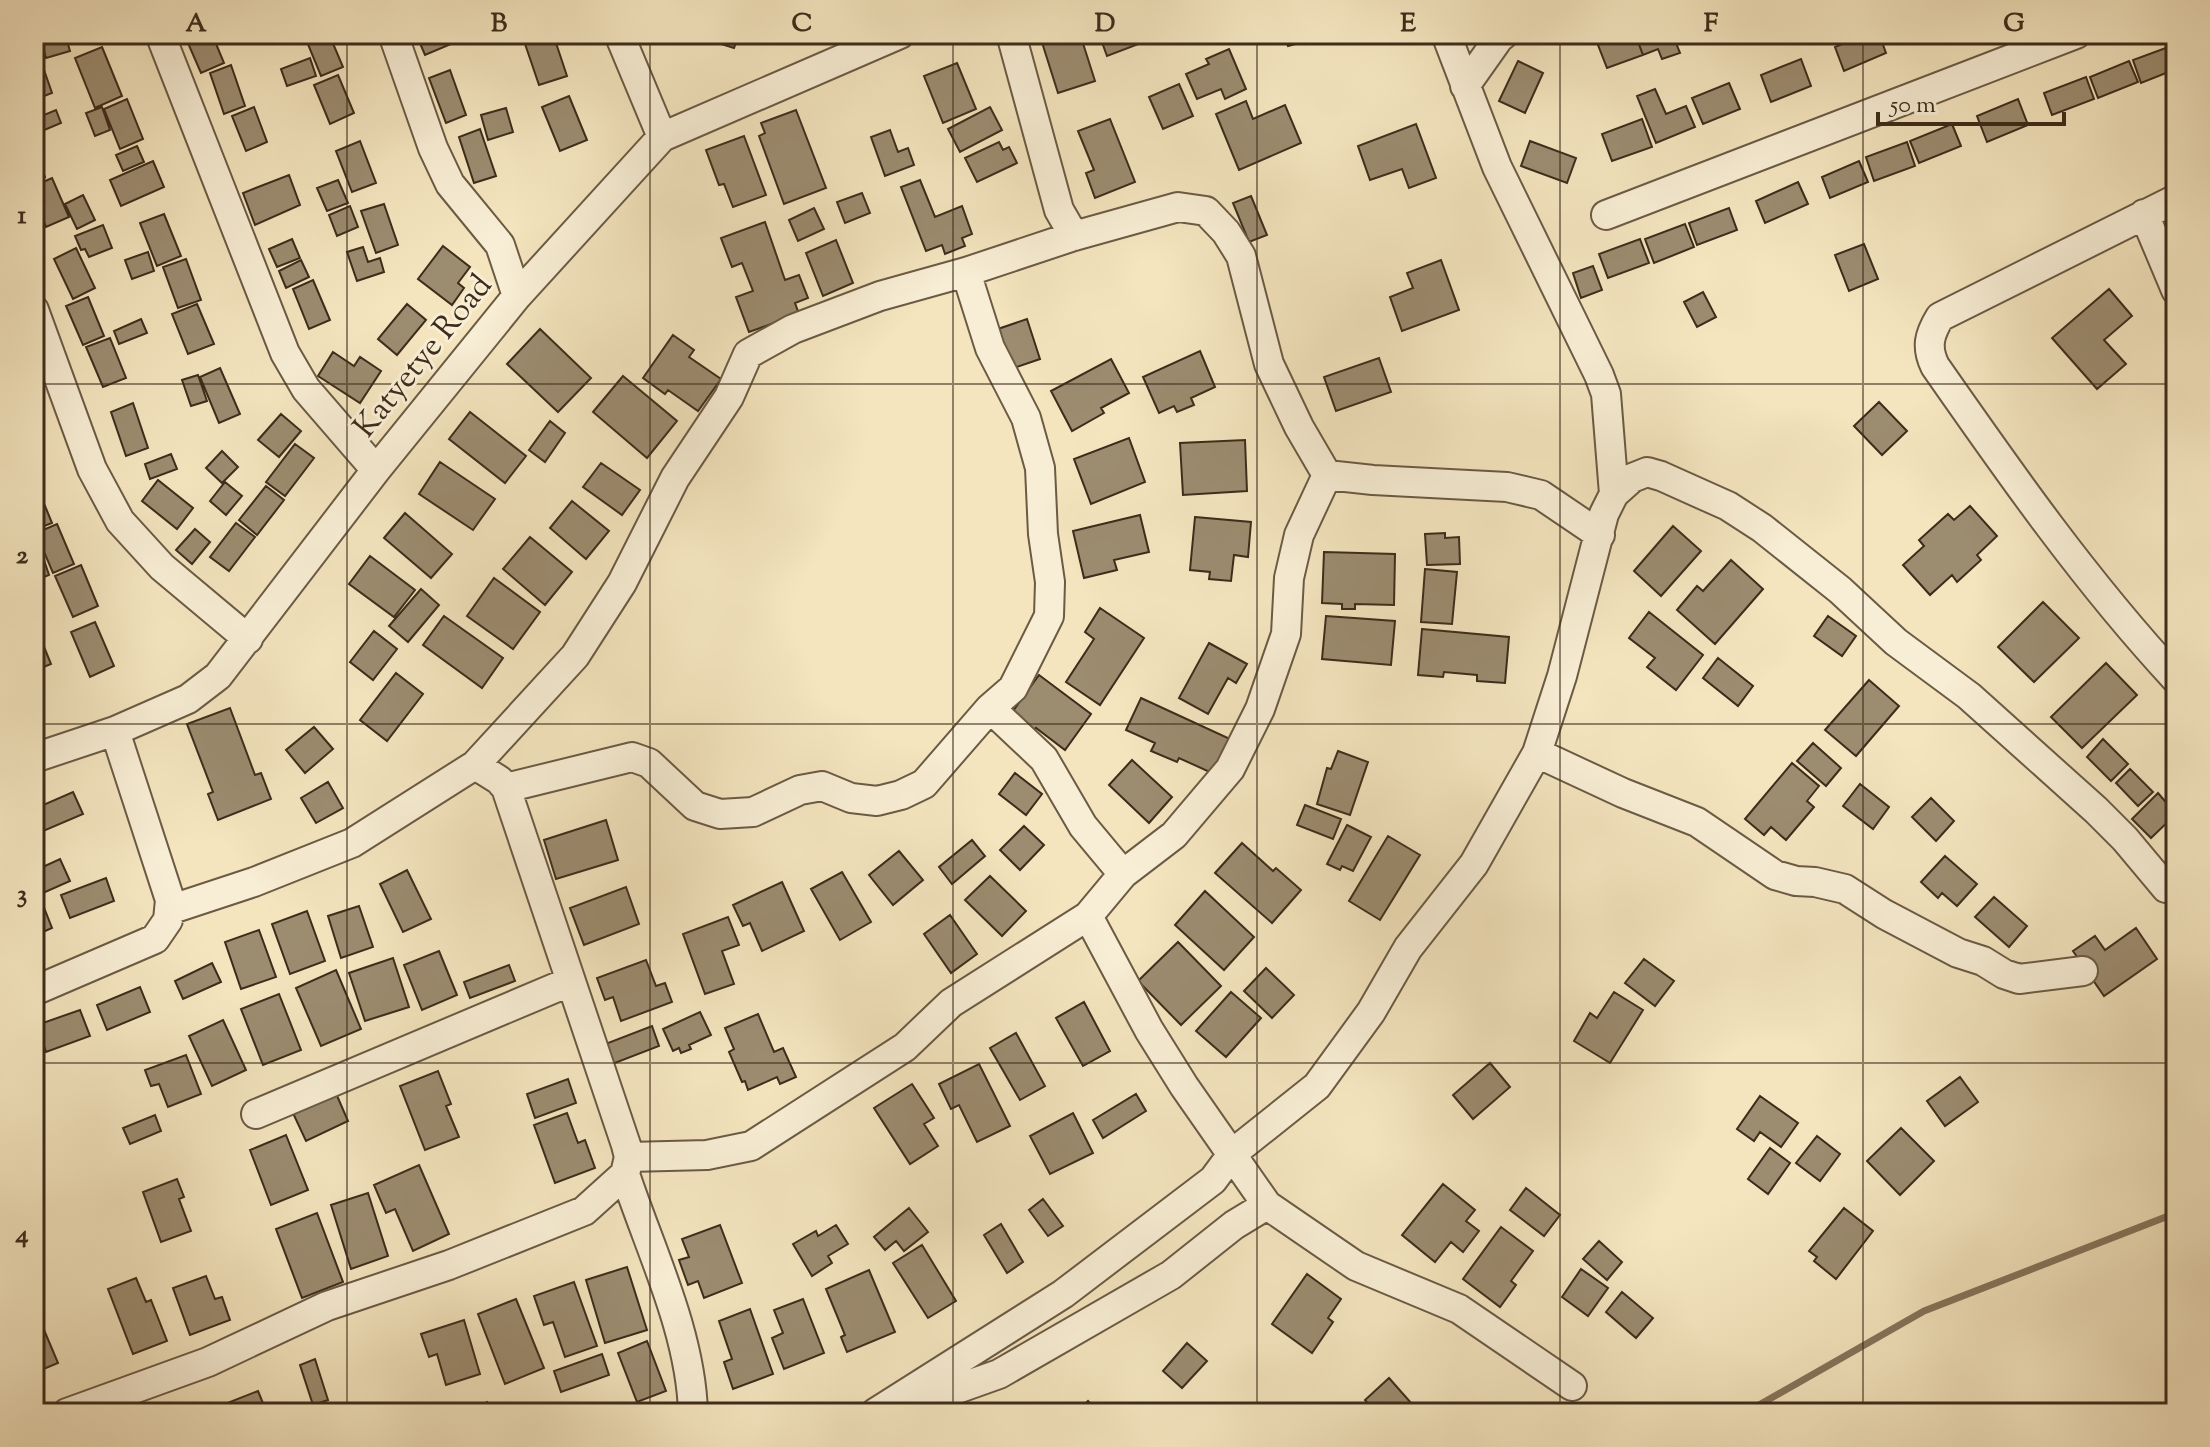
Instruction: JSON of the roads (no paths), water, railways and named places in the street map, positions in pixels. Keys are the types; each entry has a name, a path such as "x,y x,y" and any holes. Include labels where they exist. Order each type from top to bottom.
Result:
{"street":[{"path":"160,34 285,353 306,389 376,470"},
{"path":"393,34 433,148 450,184 500,245 517,296"},
{"path":"619,34 662,137"},
{"name":"Katyetye Road","path":"34,758 115,731 188,699 218,676 376,470 517,296 662,137 900,34"},
{"path":"1011,34 1059,210 1074,236"},
{"path":"1446,34 1497,167 1603,385 1614,494"},
{"path":"1465,86 1504,34"},
{"path":"1606,215 2076,34"},
{"path":"2176,199 1940,317 1929,341 1929,353 1935,366 2015,480 2086,577 2176,679"},
{"path":"169,910 254,882 352,843 475,765 575,656 622,583 675,478 729,397 748,354 793,329 866,301 1178,207 1206,211 1226,232 1241,256 1269,364 1299,427 1327,475"},
{"path":"2144,214 2176,290"},
{"path":"506,788 632,757 649,763 695,806 720,814 753,812 800,790 822,786 851,798 877,801 901,795 924,784 990,708 1013,688 1049,616 1050,582 1043,534 1040,468 1026,418 990,348 966,272"},
{"path":"34,310 92,469 120,521 162,567 248,639"},
{"path":"884,1408 1063,1294 1213,1180 1233,1153 1317,1086 1371,1012 1408,948 1474,864 1537,753 1562,676 1604,514 1614,494 1632,478 1647,472 1661,476 1728,506 1762,528 1840,590 1896,642 1969,696 2096,810 2166,888"},
{"path":"1327,475 1507,487 1541,495 1600,535"},
{"path":"67,1413 208,1362 327,1306 449,1265 584,1211 627,1166 751,1146 905,1047 951,1003 1088,916 1123,874 1174,835 1230,769 1260,709 1286,634 1289,578 1299,535 1327,475"},
{"path":"990,708 1044,759 1083,826 1123,874"},
{"path":"34,991 155,939 168,920 170,900 115,731"},
{"path":"1537,753 1623,793 1697,822 1775,875 1845,889 1884,914 2004,974 2019,979 2083,971"},
{"path":"475,765 506,788 673,1306 693,1382 693,1413"},
{"path":"1088,916 1149,1030 1267,1205 1356,1266 1459,1309 1572,1386"},
{"path":"256,1114 569,982"},
{"path":"884,1408 940,1395 999,1374 1171,1275 1234,1225 1267,1205"}],"waterway":[{"path":"1745,1413 1924,1311 2176,1213"}]}
